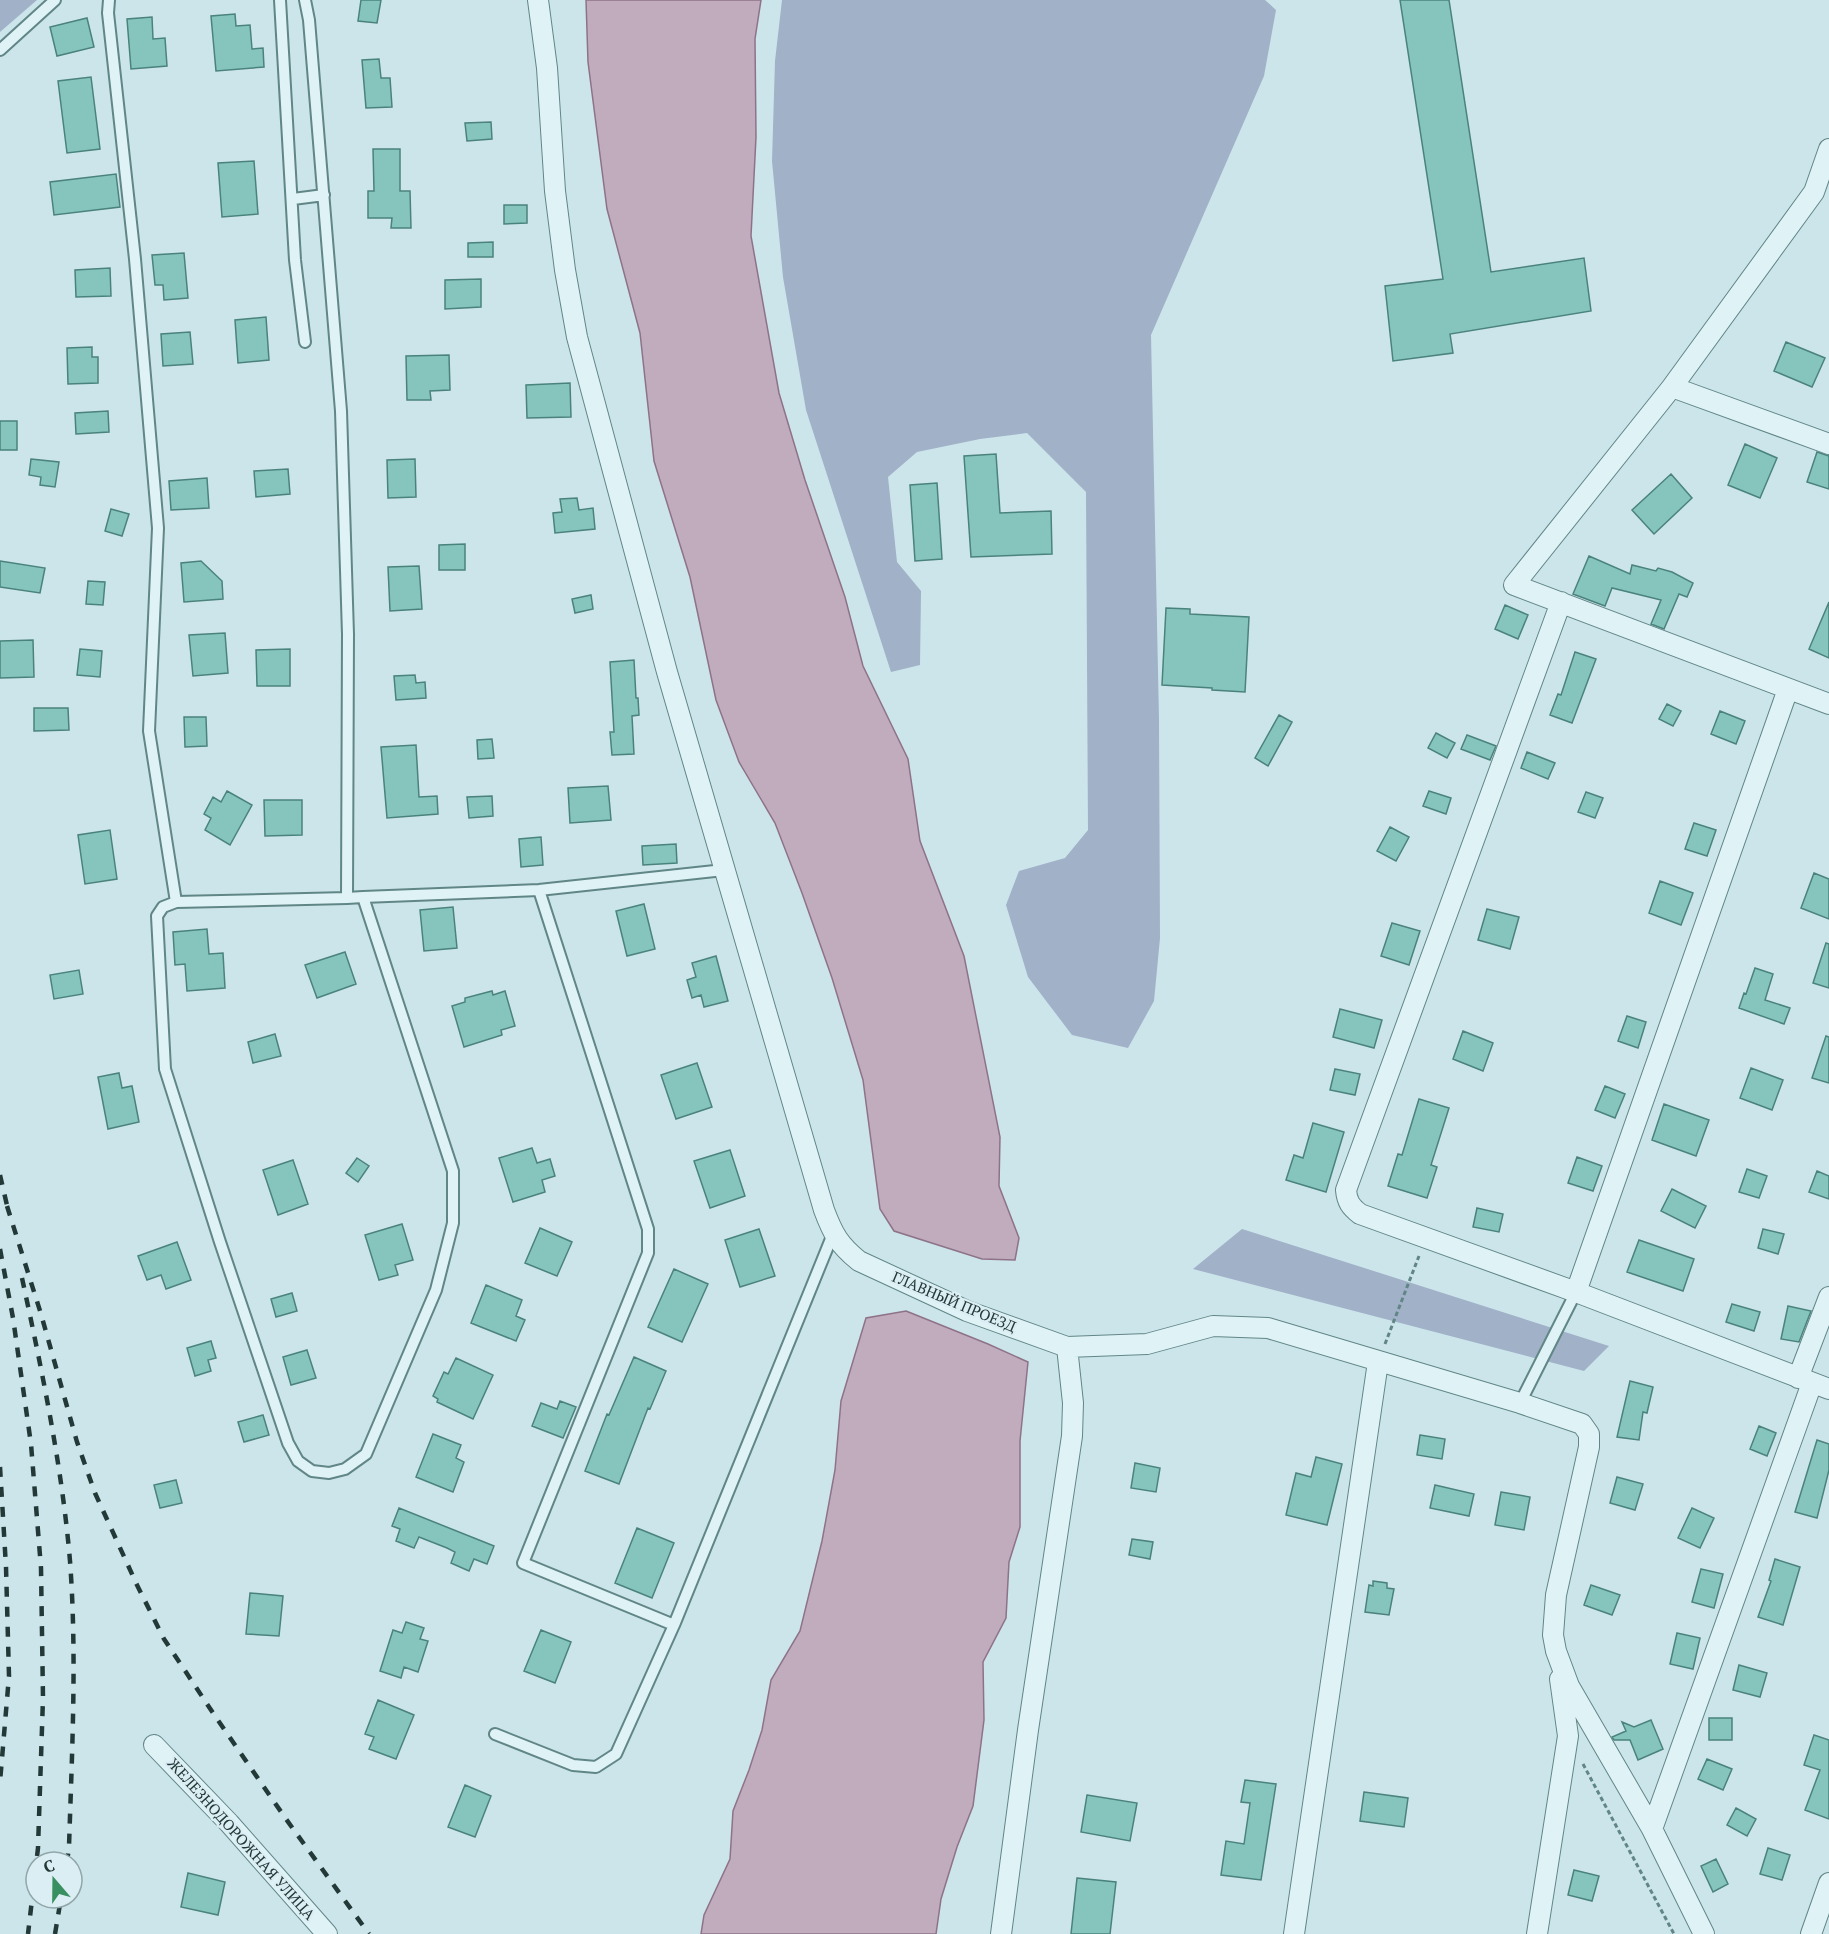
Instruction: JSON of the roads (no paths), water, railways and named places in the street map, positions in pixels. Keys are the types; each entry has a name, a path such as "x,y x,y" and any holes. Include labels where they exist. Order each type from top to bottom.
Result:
{"street":[{"path":"538,0 547,68 559,225 577,336 667,672 724,870 821,1199 839,1242"},
{"path":"1829,149 1821,194 1672,387 1514,585 1829,704"},
{"path":"1672,387 1829,444"},
{"path":"1561,602 1346,1190 1347,1200 1360,1214 1576,1292 1813,1383"},
{"path":"1576,1292 1788,688"},
{"name":"ГЛАВНЫЙ ПРОЕЗД","path":"839,1242 860,1261 967,1311 1066,1347"},
{"path":"1652,1829 1813,1383 1829,1297"},
{"path":"1001,1934 1072,1436 1073,1403 1066,1347 1147,1344 1213,1326 1268,1328 1520,1403 1582,1424 1589,1434 1589,1447 1556,1595 1553,1635 1568,1736 1537,1934"},
{"path":"1294,1934 1378,1362"},
{"path":"1556,1651 1569,1686 1652,1829 1704,1934"},
{"name":"ЖЕЛЕЗНОДОРОЖНАЯ УЛИЦА","path":"154,1745 230,1823 327,1934"},
{"path":"1811,1934 1829,1883"}],"lane":[{"path":"0,50 55,0"},
{"path":"109,0 108,13 135,259 158,528 149,731 176,902"},
{"path":"280,0 295,260 305,342"},
{"path":"305,0 309,20 342,423 348,634 347,898"},
{"path":"293,199 324,195"},
{"path":"363,897 453,1171 453,1223 436,1290 366,1454 345,1469 329,1473 312,1471 298,1461 288,1443 220,1242 165,1069 157,916 163,907 176,902 539,890 724,870"},
{"path":"539,890 648,1229 648,1253 523,1563 674,1625"},
{"path":"495,1734 573,1765 596,1767 616,1754 839,1242"},
{"path":"1520,1403 1576,1292"}],"railway":[{"path":"0,1175 9,1214"},
{"path":"7,1206 41,1314 77,1442 95,1493 137,1585 164,1639 215,1716 369,1934"},
{"path":"0,1249 13,1318 31,1444 41,1568 43,1698 38,1848 28,1934"},
{"path":"22,1278 57,1454 70,1561 73,1704 69,1850"},
{"path":"0,1467 9,1676 0,1782"},
{"path":"55,1934 59,1910"}]}
